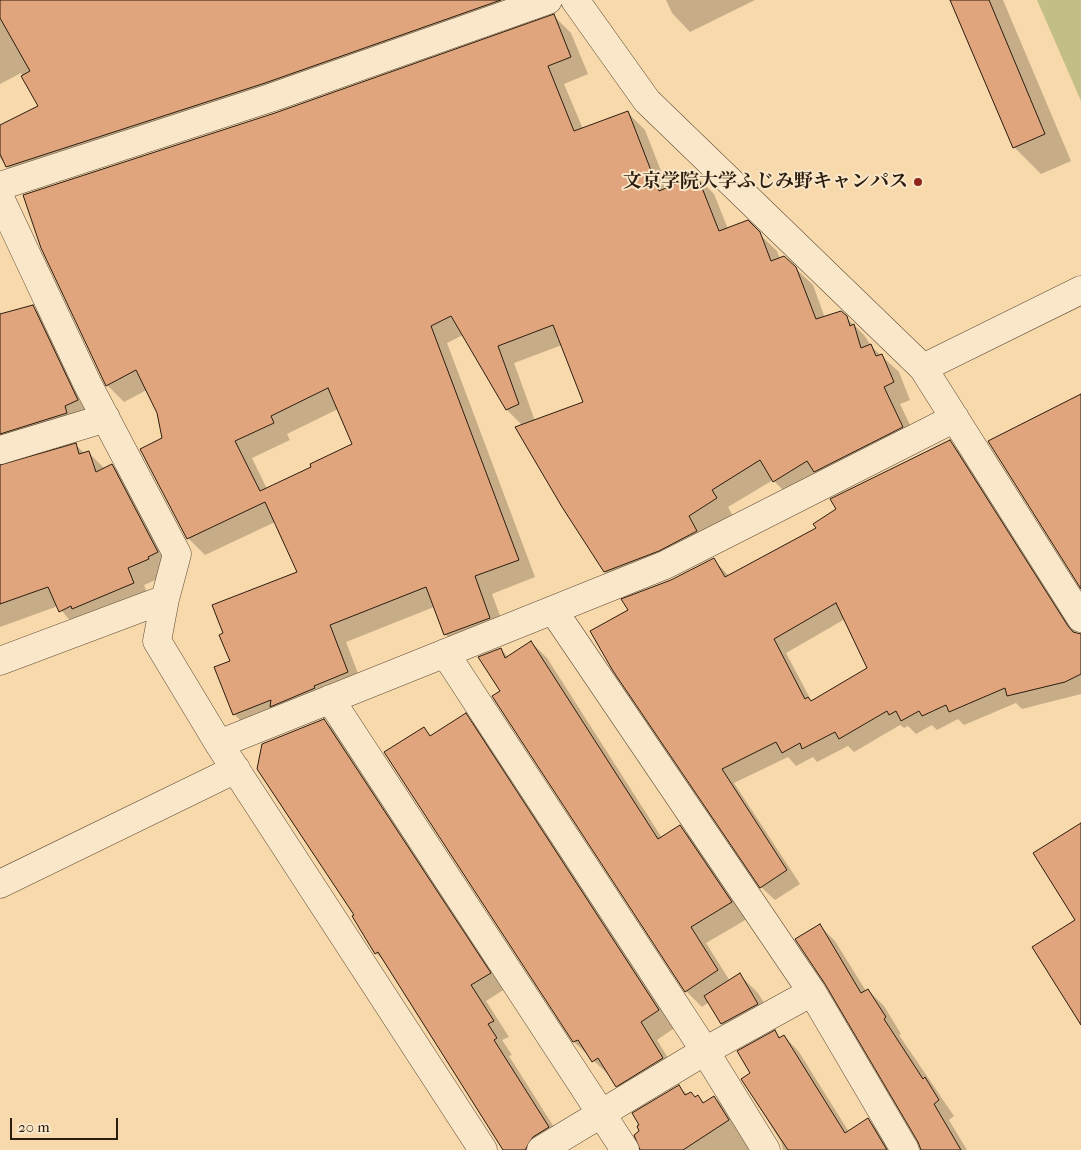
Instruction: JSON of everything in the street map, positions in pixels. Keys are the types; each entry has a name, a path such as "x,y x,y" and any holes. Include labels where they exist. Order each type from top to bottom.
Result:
{"street":[{"path":"0,186 270,98 548,0"},
{"path":"575,0 647,101 923,368 1081,618"},
{"path":"0,198 106,418 177,554 164,599 157,642 219,744 483,1150"},
{"path":"923,368 1081,290"},
{"path":"0,450 106,418"},
{"path":"219,744 665,565 955,418"},
{"path":"0,661 164,599"},
{"path":"553,610 812,992 905,1150"},
{"path":"445,653 705,1051 766,1150"},
{"path":"330,699 625,1150"},
{"path":"0,884 236,769"},
{"path":"541,1150 705,1051 812,992"}],"shaded area":[{"path":"1037,0 1081,0 1081,101"}],"building":[{"path":"0,0 501,0 265,83 6,167 0,154 0,125 38,106 21,76 30,71 0,18"},
{"path":"950,0 989,0 1045,134 1013,148"},
{"path":"554,14 571,57 548,66 574,131 628,111 659,191 697,175 719,231 748,220 760,232 771,261 784,256 796,267 816,319 841,311 847,316 850,326 854,324 861,348 871,344 876,356 882,354 894,382 884,387 903,427 814,472 807,461 773,482 760,460 712,490 717,498 689,516 697,531 659,551 604,572 562,507 515,427 583,402 553,325 498,346 519,404 506,410 451,316 431,326 519,560 475,576 490,618 444,635 426,587 330,625 348,672 270,707 271,700 233,715 214,667 230,661 219,635 223,633 212,605 297,572 265,502 187,539 140,449 162,438 157,413 136,370 106,386 41,248 23,195 275,113","holes":["328,388 352,444 310,464 311,467 260,491 235,441 274,423 271,416"]},
{"path":"33,305 78,400 65,406 67,413 0,434 0,314"},
{"path":"1081,394 1081,589 988,441"},
{"path":"950,440 1068,626 1073,632 1081,634 1081,674 1065,682 1007,696 1005,688 949,712 946,705 922,716 919,711 901,721 896,711 889,715 887,711 839,739 835,732 802,749 800,743 782,753 776,742 722,769 787,870 760,888 613,671 590,631 628,610 621,599 671,580 714,558 725,577 816,528 813,524 836,509 830,499","holes":["836,603 867,668 811,701 808,697 805,699 774,639"]},
{"path":"76,443 79,454 89,451 96,472 112,464 158,552 148,557 149,559 128,568 134,583 72,609 71,606 59,612 48,587 0,604 0,465"},
{"path":"531,641 658,839 680,825 732,902 691,927 718,970 685,992 492,696 500,691 478,657 501,648 505,658"},
{"path":"466,713 659,1010 641,1022 663,1058 616,1087 598,1058 592,1062 578,1040 573,1042 384,752 424,727 430,736"},
{"path":"324,719 491,973 471,985 494,1021 488,1024 497,1038 494,1040 549,1127 533,1137 525,1150 503,1150 378,952 375,954 352,916 354,915 257,769 262,744"},
{"path":"1081,823 1081,1025 1032,947 1075,920 1033,853"},
{"path":"820,924 861,993 868,989 886,1017 884,1019 923,1079 925,1077 939,1100 934,1104 961,1150 921,1150 825,984 795,939"},
{"path":"740,973 758,1004 721,1024 704,996"},
{"path":"775,1030 779,1038 784,1035 845,1133 868,1118 887,1150 788,1150 741,1079 750,1073 737,1051"},
{"path":"679,1085 685,1095 691,1092 695,1097 698,1095 703,1103 714,1096 729,1120 683,1150 640,1150 634,1135 639,1131 637,1126 639,1125 632,1113"}],"place":[{"name":"文京学院大学ふじみ野キャンパス","path":"918,182"}]}
